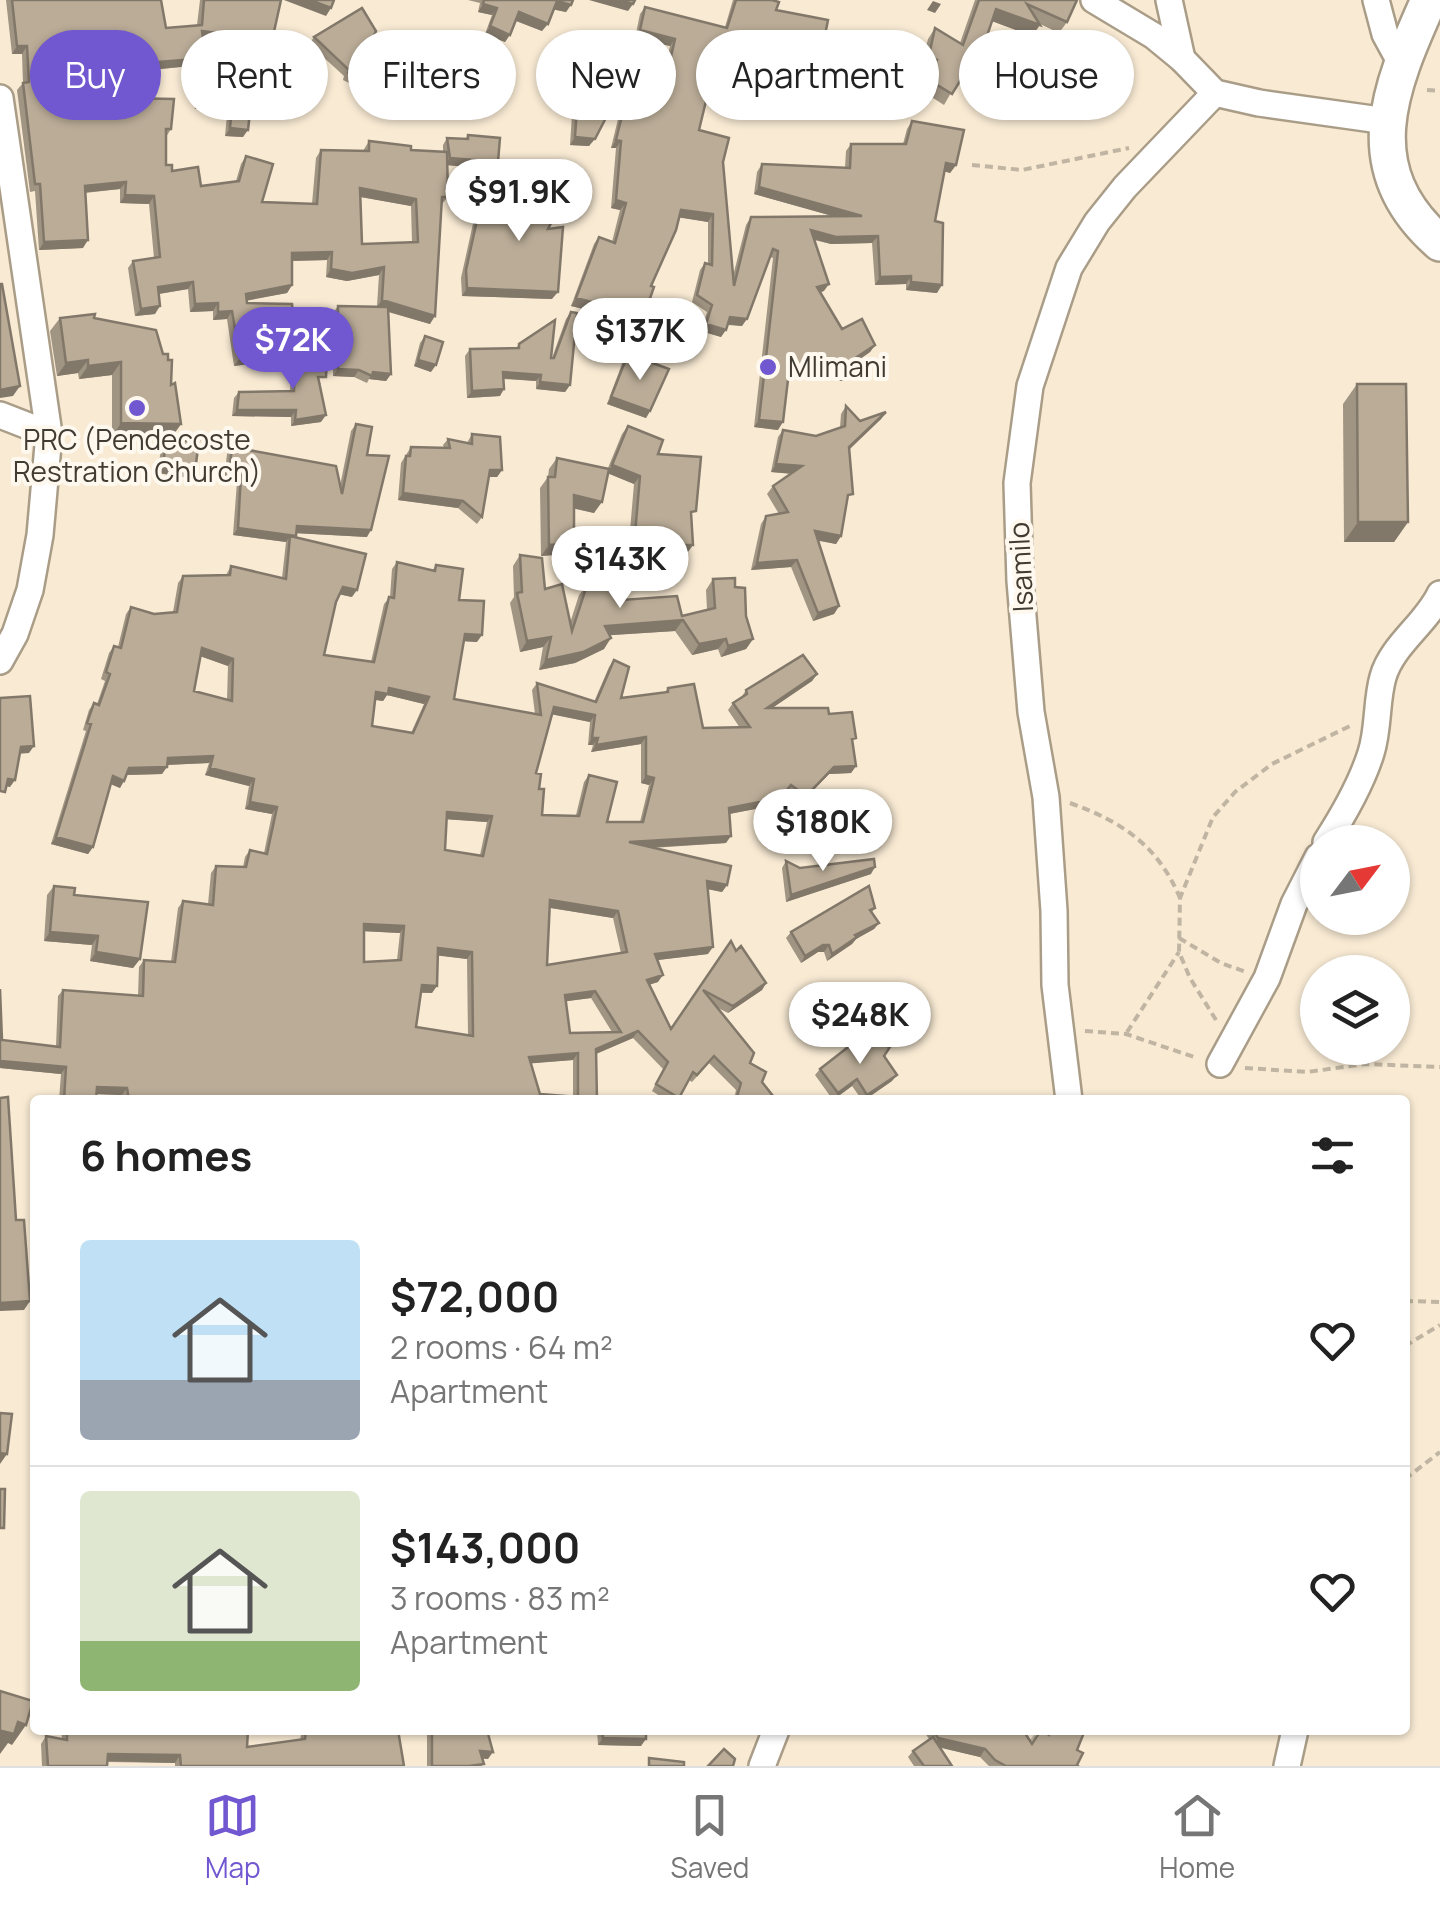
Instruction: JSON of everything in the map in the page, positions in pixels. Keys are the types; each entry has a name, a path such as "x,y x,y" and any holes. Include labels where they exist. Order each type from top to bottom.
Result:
{"street":[{"path":"1094,0 1154,36 1215,93 1387,121"},
{"path":"1169,0 1182,59"},
{"path":"1376,0 1386,34 1403,67"},
{"path":"1428,0 1387,121 1387,156 1394,187 1418,224 1440,243"},
{"name":"Isamilo","path":"1068,1095 1055,985 1046,797 1031,712 1020,581 1017,483 1030,386 1069,268 1097,222 1125,186 1215,93"},
{"path":"0,98 49,434 40,535 30,590 15,634 0,661"},
{"path":"0,415 49,434"},
{"path":"1336,825 1372,751 1384,676 1440,594"},
{"path":"1226,1053 1267,978 1300,892"},
{"path":"762,1766 774,1735"},
{"path":"1287,1766 1294,1735"}],"path":[{"path":"972,164 1022,170 1168,141"},
{"path":"1226,1053 1179,952 1180,898 1213,817 1235,792 1272,764 1380,709"},
{"path":"1046,797 1098,814 1142,842 1159,857 1180,898"},
{"path":"1179,938 1221,963 1267,978"},
{"path":"1126,1034 1179,952"},
{"path":"1410,1301 1440,1302"},
{"path":"1410,1343 1440,1325"},
{"path":"1410,1475 1440,1452"},
{"path":"1022,1754 1036,1735"}],"building":[{"path":"12,0 161,0 166,28 202,25 204,0 281,0 274,30 181,30 181,60 161,62 161,30 30,30 30,120 161,120 161,99 174,99 171,129 166,129 166,165 172,165 172,171 198,167 201,186 239,181 246,156 273,164 262,202 317,204 321,150 369,151 369,141 411,146 411,150 447,152 448,197 442,197 435,316 382,300 384,267 352,273 331,269 332,252 292,253 292,285 246,294 247,303 292,304 297,351 240,358 232,311 218,312 218,303 195,304 193,282 158,287 160,306 141,309 133,261 160,257 154,196 125,195 126,182 85,186 88,240 44,242 40,184 35,184 23,83 29,82 27,46 17,46","holes":["360,188 416,199 418,242 362,244"]},
{"path":"310,0 334,0 331,8"},
{"path":"484,0 573,0 571,5 557,1 548,24 519,12 512,30 490,26 497,8 483,4"},
{"path":"736,0 772,0 779,2 776,10 828,20 826,30 696,30 699,130 729,138 723,162 734,286 751,217 862,216 759,187 762,164 850,168 851,144 906,144 912,121 964,130 956,165 946,163 935,221 943,223 942,285 911,282 911,276 880,277 878,236 836,237 811,230 829,284 817,287 842,329 862,319 875,345 857,357 866,368 846,374 808,365 789,371 783,422 759,420 778,251 773,249 747,319 730,317 726,330 706,324 712,305 697,295 705,263 712,265 713,214 681,210 651,286 654,287 643,318 654,323 641,349 616,342 626,311 576,298 599,237 615,243 626,203 616,200 621,141 616,140 621,120 676,120 676,30 640,30 645,7 727,28"},
{"path":"979,0 1077,0 1067,22 1027,4 1040,25 996,9 989,30 968,30"},
{"path":"362,8 375,30 348,30 348,69 328,50 326,30"},
{"path":"939,30 959,43 959,83 952,94 939,86"},
{"path":"231,120 249,120 248,130 230,128"},
{"path":"576,120 605,120 595,139 575,137"},
{"path":"468,135 500,138 498,162 450,158 447,138 468,139"},
{"path":"524,175 567,192 548,229 563,227 558,292 467,288 466,270 479,211 513,219"},
{"path":"0,284 20,386 0,390"},
{"path":"338,306 388,307 391,374 373,372 372,376 359,370 338,369"},
{"path":"571,312 577,313 570,385 540,382 541,375 503,372 504,389 472,391 470,349 519,348 519,344 555,320 554,358"},
{"path":"95,314 94,318 156,330 163,354 172,360 171,385 175,383 181,424 121,423 121,362 88,366 88,360 66,363 60,318"},
{"path":"425,336 443,342 436,365 418,360"},
{"path":"628,354 669,369 650,411 611,397"},
{"path":"295,356 327,358 326,377 318,377 326,415 295,420 296,410 237,410 239,392 294,391"},
{"path":"1357,384 1406,384 1408,522 1358,522"},
{"path":"846,406 860,421 886,412 849,447 853,494 848,495 841,536 815,531 839,606 818,613 797,560 757,563 766,516 788,512 773,486 802,466 776,464 783,430 816,436 845,426"},
{"path":"356,424 372,427 367,455 389,456 371,530 297,526 296,536 238,528 241,475 229,473 232,447 336,466 342,494"},
{"path":"628,426 663,440 658,454 701,457 696,511 691,512 693,545 675,545 681,571 658,576 652,548 634,546 640,476 612,465"},
{"path":"472,434 500,437 502,470 490,470 482,517 463,501 403,493 406,456 410,456 411,447 450,448 448,439 472,444"},
{"path":"166,440 199,441 195,471 163,466"},
{"path":"557,458 609,469 602,502 574,495 574,543 549,545 548,477 555,477"},
{"path":"290,536 366,554 357,590 343,587 336,602 324,655 374,662 389,597 394,598 397,562 435,571 436,565 463,569 459,600 484,601 482,635 465,634 454,699 541,715 537,683 596,702 614,660 629,667 621,698 694,684 703,728 750,727 733,703 747,694 746,690 803,655 817,674 767,708 828,708 829,714 852,712 856,766 834,767 806,796 791,785 770,811 759,802 729,808 731,836 629,842 731,866 727,885 707,881 713,947 655,954 663,975 647,980 671,1029 731,941 736,951 741,946 766,983 733,1006 703,990 754,1053 750,1063 766,1072 762,1082 772,1095 737,1095 741,1083 714,1056 697,1075 693,1072 681,1095 674,1095 656,1084 668,1062 638,1031 596,1049 597,1095 578,1095 578,1053 529,1057 540,1094 553,1095 128,1095 127,1088 97,1087 96,1095 64,1095 66,1067 2,1061 0,1064 0,989 2,1040 60,1047 63,990 143,996 144,960 175,962 183,901 213,905 216,866 246,867 250,850 267,854 277,807 250,802 254,779 210,768 213,756 168,758 167,767 129,768 124,781 113,776 93,847 56,837 91,724 87,723 94,703 99,705 110,674 106,672 114,646 121,648 131,607 154,614 177,612 183,576 230,575 231,566 286,579","holes":["202,648 233,659 232,701 194,691","389,688 429,697 413,733 372,726 376,692 388,694","554,707 595,715 592,738 598,738 596,745 646,737 646,776 654,778 643,822 607,822 617,782 589,775 579,816 542,815 544,789 539,789 541,774 536,773","447,812 492,816 483,856 445,850","550,900 618,911 627,952 547,965","364,924 404,926 401,960 364,962","438,948 472,952 473,1036 416,1027 422,985 437,986","595,991 621,1032 570,1033 565,995"]},
{"path":"520,555 542,558 545,589 562,584 572,631 587,585 598,588 596,560 619,558 622,600 677,596 682,616 715,608 713,579 735,578 735,587 745,588 746,616 753,639 728,646 726,639 699,644 683,620 605,626 611,638 583,652 546,660 551,637 527,641 517,593 522,592"},
{"path":"30,696 34,746 21,747 15,780 8,779 5,792 0,791 0,698"},
{"path":"874,859 875,867 791,895 786,861 800,868"},
{"path":"54,886 75,888 74,895 148,902 140,959 96,952 98,936 50,932"},
{"path":"869,886 875,908 870,910 879,923 855,935 832,954 829,945 823,945 805,956 791,932"},
{"path":"861,1037 890,1047 884,1056 897,1075 867,1095 857,1079 838,1093 820,1069"},
{"path":"8,1097 16,1220 24,1220 30,1301 0,1303 0,1098"},
{"path":"0,1413 12,1414 7,1454 0,1453"},
{"path":"0,1489 5,1489 4,1528 0,1528"},
{"path":"0,1691 30,1700 26,1725 18,1722 14,1734 2,1731 0,1738"},
{"path":"67,1735 248,1735 247,1747 305,1739 305,1735 399,1735 404,1766 181,1766 180,1755 108,1754 107,1766 48,1766 46,1736 67,1740"},
{"path":"432,1735 488,1735 493,1752 480,1751 484,1764 432,1766"},
{"path":"603,1735 646,1735 646,1739"},
{"path":"936,1735 1026,1735 1032,1744 1038,1735 1083,1735 1077,1750 1083,1753 1078,1766 1006,1766 985,1749"},
{"path":"933,1737 952,1766 924,1766 913,1751"},
{"path":"724,1749 735,1759 733,1766 708,1766"},
{"path":"649,1758 684,1762 684,1766 649,1766"}],"place":[{"name":"Mlimani","path":"768,367"},
{"name":"PRC (Pendecoste Restration Church)","path":"137,408"}]}
